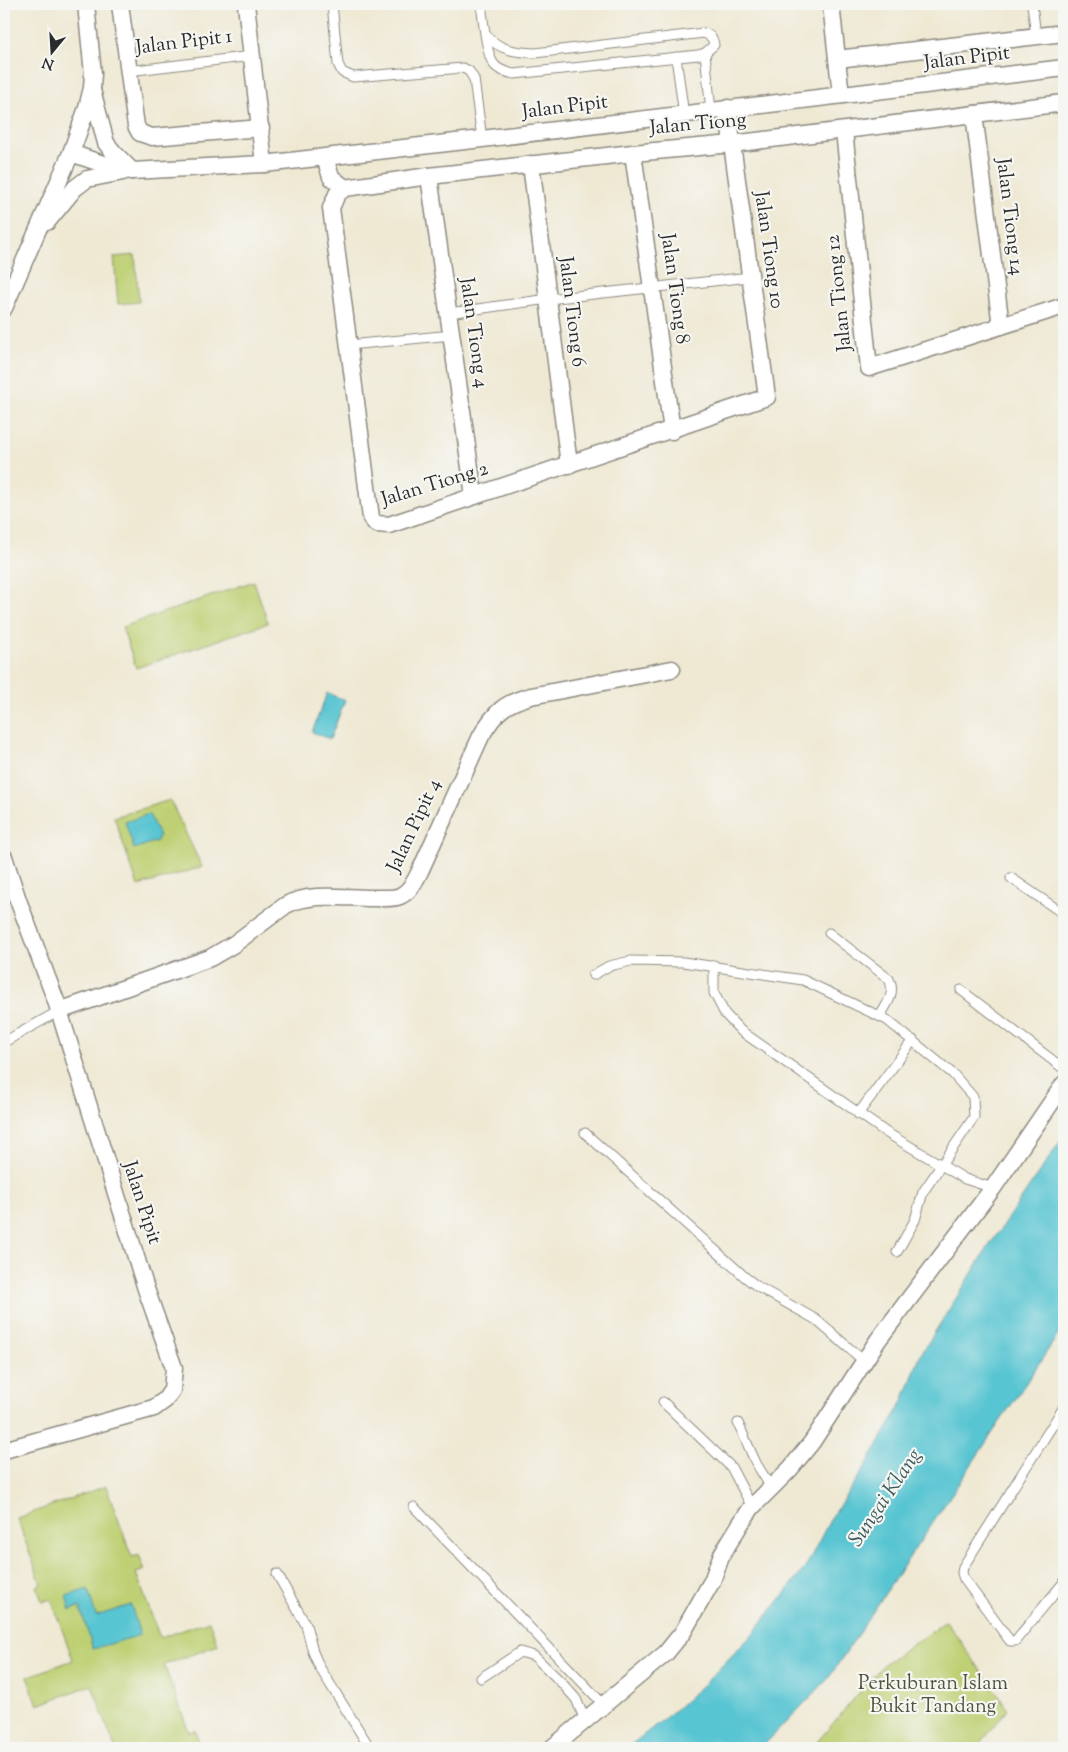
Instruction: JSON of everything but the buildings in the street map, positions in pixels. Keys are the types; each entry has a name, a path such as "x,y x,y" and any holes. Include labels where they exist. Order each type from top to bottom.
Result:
{"street":[{"path":"4,308 71,154 87,108 93,74 86,4"},
{"name":"Jalan Pipit 1","path":"120,4 128,71"},
{"path":"246,4 264,164"},
{"path":"831,4 841,95"},
{"path":"837,59 1064,33"},
{"name":"Jalan Pipit","path":"71,154 132,171 264,164 1064,68"},
{"path":"128,71 136,126 140,133 145,136 261,128"},
{"path":"92,88 106,143 114,154 132,171"},
{"name":"Jalan Tiong","path":"341,191 430,176 732,144 1064,103"},
{"name":"Jalan Tiong 10","path":"728,108 766,397"},
{"name":"Jalan Tiong 14","path":"974,114 1001,326"},
{"name":"Jalan Tiong 12","path":"844,130 869,368 1064,306"},
{"name":"Jalan Tiong 8","path":"634,153 672,431"},
{"path":"325,158 331,177 341,191"},
{"name":"Jalan Tiong 6","path":"531,164 569,465"},
{"path":"34,239 75,188 87,179 132,171"},
{"name":"Jalan Tiong 4","path":"430,176 474,496"},
{"name":"Jalan Tiong 2","path":"341,191 331,208 371,518 376,524 389,526 672,431 766,397"},
{"name":"Jalan Pipit 4","path":"59,1010 210,958 234,944 295,900 305,898 392,898 401,895 409,889 415,880 481,736 490,720 502,708 514,701 531,696 672,669"},
{"name":"Jalan Pipit","path":"4,857 59,1010 146,1289 174,1368 172,1390 165,1400 154,1408 4,1450"},
{"path":"552,1748 666,1653 683,1632 712,1581 722,1554 741,1522 752,1507 790,1469 812,1442 864,1361 993,1188 1064,1084"}],"lane":[{"path":"332,4 338,64 342,72 353,77 463,68 469,71 474,79 482,139"},
{"path":"481,4 486,35 491,60 494,65 514,74 705,53 714,45 710,35 704,33 535,53 517,52 501,48 486,35"},
{"path":"1032,4 1036,36"},
{"path":"705,53 711,111"},
{"name":"Jalan Pipit 1","path":"128,71 252,56"},
{"path":"676,57 684,115"},
{"path":"449,313 548,299 750,277"},
{"path":"349,345 452,335"},
{"path":"1011,878 1064,914"},
{"path":"829,933 889,979 892,986 891,996 880,1016"},
{"path":"593,975 609,966 631,961 684,962 714,965 803,980 880,1016 913,1040 953,1074 973,1097 974,1117 923,1192 915,1220 896,1252"},
{"path":"714,965 714,993 725,1014 742,1031 887,1133 965,1179 993,1188"},
{"path":"961,990 1064,1069"},
{"path":"4,1042 59,1010"},
{"path":"858,1114 913,1040"},
{"path":"585,1133 752,1282 816,1319 864,1361"},
{"path":"663,1402 731,1467 752,1507"},
{"path":"1064,1407 963,1567 962,1573 964,1579 1010,1640 1015,1641 1064,1582"},
{"path":"738,1423 770,1489"},
{"path":"414,1507 604,1705"},
{"path":"277,1574 306,1625 313,1652 320,1668 370,1748"},
{"path":"481,1678 520,1652 534,1656 576,1699 585,1720"}],"green space":[{"path":"135,255 139,302 118,304 114,257"},
{"path":"254,581 268,623 136,668 122,627"},
{"path":"170,800 202,867 138,886 114,817"},
{"path":"106,1486 132,1557 139,1555 145,1570 136,1573 160,1638 209,1621 218,1645 164,1665 189,1732 195,1730 200,1745 193,1748 115,1748 92,1685 38,1705 27,1677 73,1660 51,1599 42,1602 37,1586 41,1584 17,1518","holes":["88,1590 96,1616 93,1649 80,1607"]},
{"name":"Perkuburan Islam Bukit Tandang","path":"946,1621 1008,1709 977,1748 812,1748 881,1667"}],"water":[{"path":"327,693 345,700 330,739 312,732"},
{"path":"149,814 159,836 157,841 134,849 125,822"},
{"name":"Sungai Klang","path":"1064,1136 1064,1326 828,1679 761,1748 627,1748 675,1710 708,1680 751,1636 805,1568 831,1518 867,1464 903,1401 921,1354 991,1243"},
{"path":"88,1589 96,1616 131,1605 140,1635 93,1649 80,1607 70,1610 66,1596"}]}
